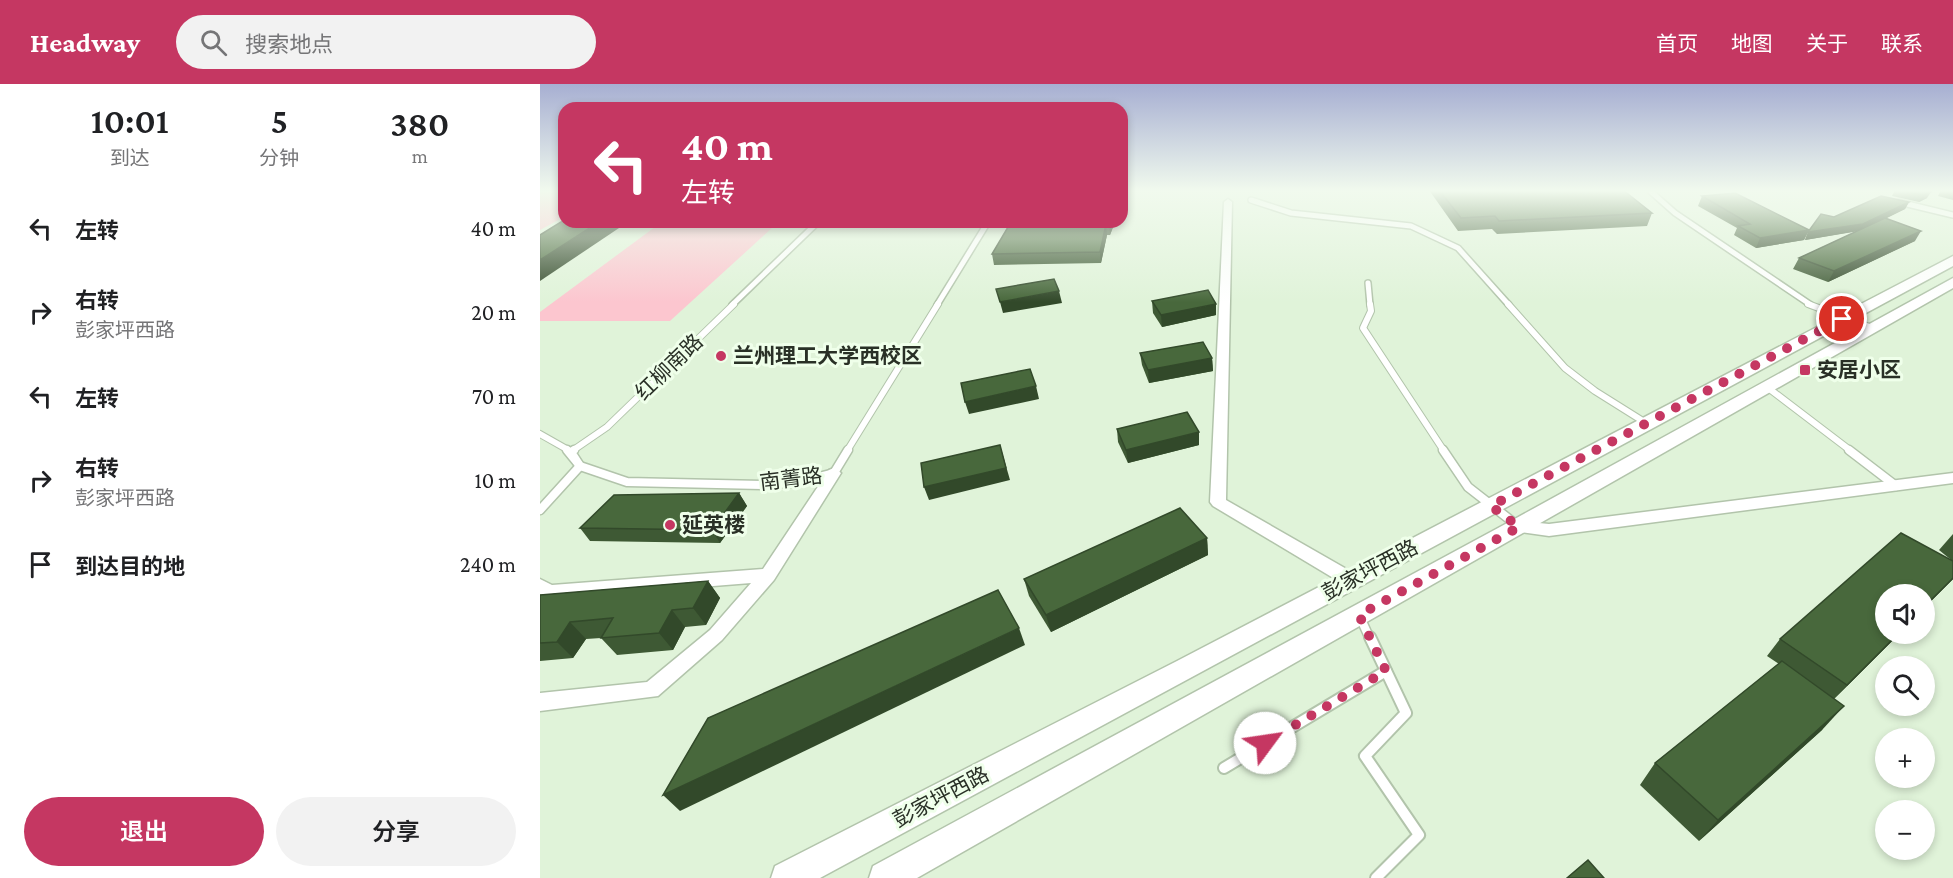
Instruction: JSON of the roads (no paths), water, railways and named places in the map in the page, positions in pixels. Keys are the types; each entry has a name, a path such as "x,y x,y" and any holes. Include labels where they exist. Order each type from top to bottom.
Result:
{"main road":[{"name":"彭家坪西路","path":"786,878 1953,260"},
{"name":"彭家坪西路","path":"885,878 1519,527 1953,282"}],"street":[{"path":"1227,227 1218,502 1351,580"},
{"path":"540,702 651,690 716,635 768,575 834,473"},
{"path":"1519,527 1549,530 1953,478"},
{"path":"540,586 550,592 768,575"}],"lane":[{"path":"1413,227 1458,248 1565,368 1595,391 1646,423"},
{"path":"1696,227 1810,305 1842,319 1872,328"},
{"name":"红柳南路","path":"571,452 607,427 812,228"},
{"name":"南菁路","path":"580,466 627,482 762,485 799,482 834,473 984,228"},
{"path":"1368,283 1371,311 1363,328 1395,380 1468,487 1519,527"},
{"path":"1767,387 1896,486"},
{"path":"540,434 571,452 580,466 540,510"},
{"path":"1359,615 1406,712 1365,756 1419,835 1376,878"},
{"path":"1224,768 1386,671"}],"place":[{"name":"兰州理工大学西校区","path":"721,356"},
{"name":"安居小区","path":"1805,370"},
{"name":"延英楼","path":"670,525"}]}
